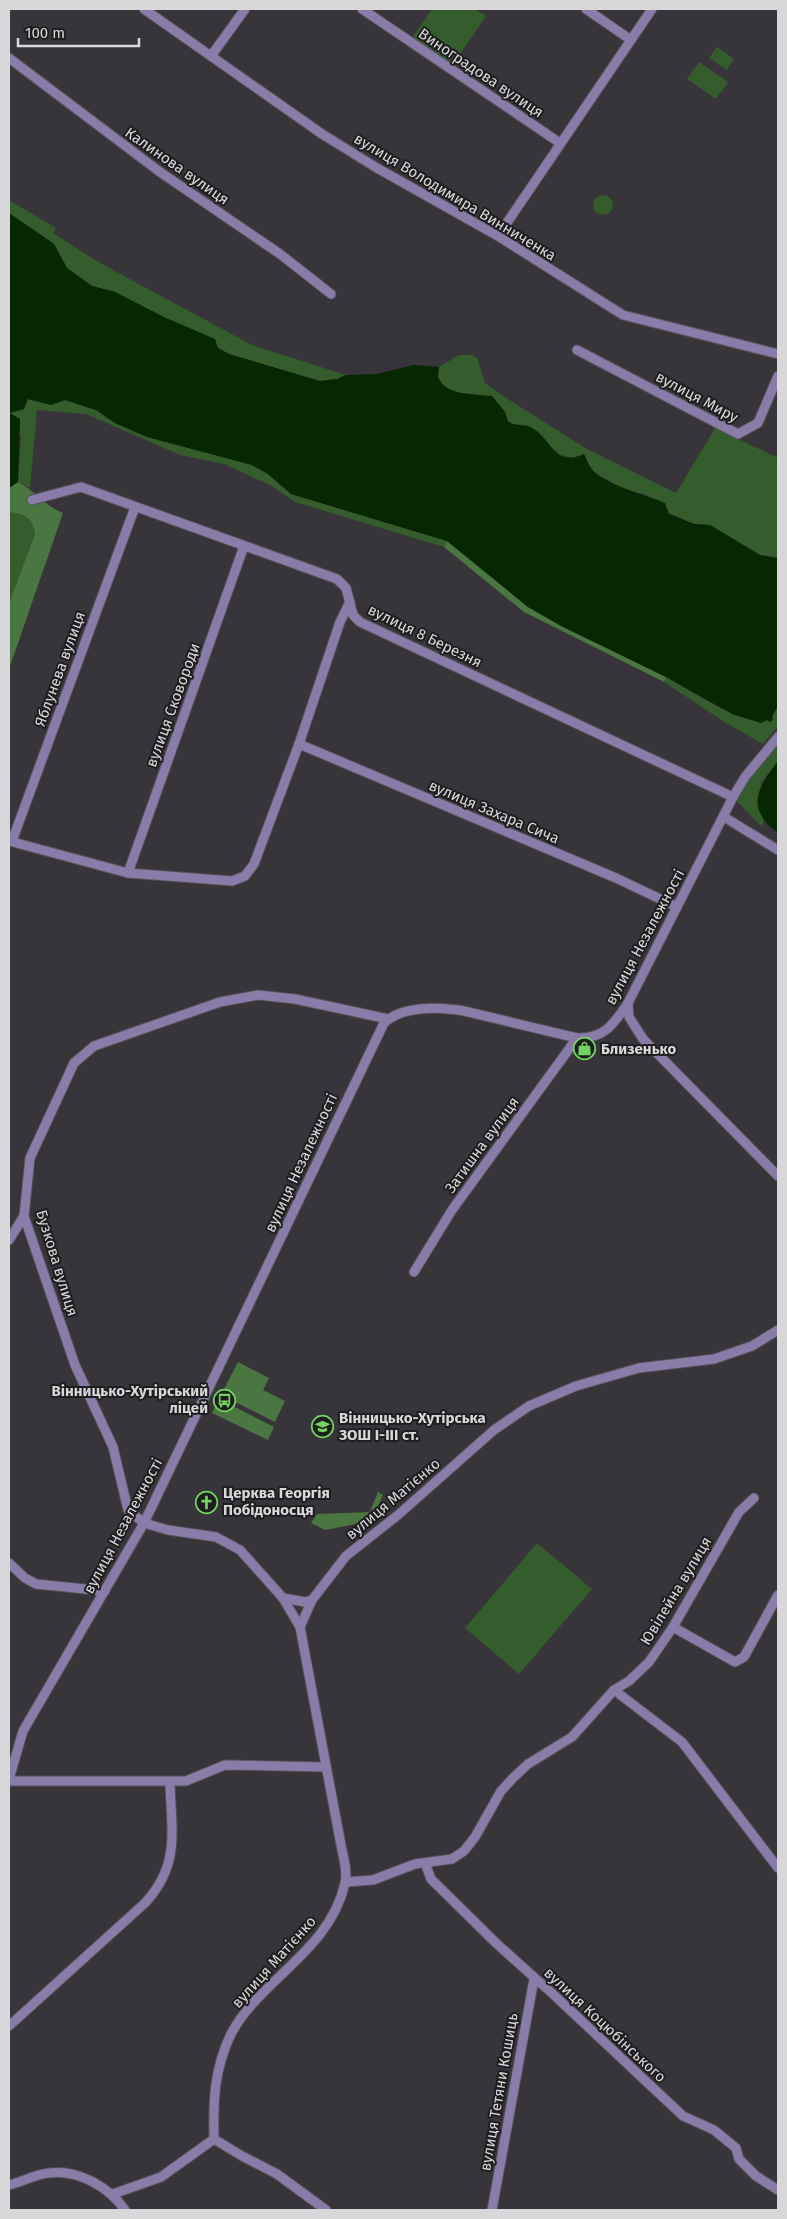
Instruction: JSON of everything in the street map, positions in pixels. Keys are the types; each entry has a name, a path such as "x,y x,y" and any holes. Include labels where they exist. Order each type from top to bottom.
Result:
{"street":[{"name":"вулиця Володимира Винниченка","path":"144,9 330,139 498,236 629,318 778,354"},
{"path":"211,56 245,9"},
{"name":"Виноградова вулиця","path":"362,9 560,143"},
{"path":"586,9 631,40"},
{"path":"498,236 652,9"},
{"name":"Калинова вулиця","path":"9,58 160,172 280,254 331,294"},
{"name":"вулиця Миру","path":"577,350 738,434 758,423 778,376"},
{"name":"вулиця 8 Березня","path":"32,500 81,487 337,579 346,588 353,615 360,622 733,797"},
{"name":"Яблунева вулиця","path":"10,841 135,507"},
{"name":"вулиця Сковороди","path":"128,873 244,546"},
{"path":"10,841 128,873 232,880 245,876 254,864 299,744 340,622 350,602"},
{"name":"вулиця Незалежності","path":"144,1523 376,1036 388,1019 406,1011 456,1009 577,1038 592,1038 605,1032 628,1003 733,797 745,777 778,737"},
{"name":"вулиця Захара Сича","path":"299,744 616,878 677,907"},
{"path":"724,817 778,850"},
{"name":"Бузкова вулиця","path":"144,1523 128,1510 113,1447 75,1365 24,1216 30,1158 74,1063 94,1046 220,1002 258,995 295,999 388,1019"},
{"path":"628,1003 629,1017 643,1039 778,1176"},
{"name":"Затишна вулиця","path":"414,1272 452,1210 577,1038"},
{"path":"9,1240 24,1216"},
{"name":"вулиця Матієнко","path":"300,1627 312,1600 346,1556 398,1515 494,1430 529,1406 576,1386 640,1368 714,1359 752,1346 778,1330"},
{"name":"Ювілейна вулиця","path":"346,1882 373,1880 415,1864 452,1859 464,1852 475,1837 501,1791 513,1778 528,1764 572,1737 614,1690 629,1682 649,1662 739,1512 754,1498"},
{"path":"158,1508 144,1523 29,1720 15,1755 9,1780 170,1782 191,1780 212,1768 225,1765 326,1767"},
{"path":"144,1523 168,1530 216,1537 240,1550 283,1598 300,1627 346,1882"},
{"path":"9,1563 25,1578 36,1584 105,1591"},
{"path":"672,1626 734,1662 744,1657 778,1595"},
{"path":"283,1598 305,1602 312,1600"},
{"path":"614,1690 682,1742 778,1868"},
{"path":"9,1746 15,1755"},
{"path":"9,2026 146,1903 164,1880 172,1856 170,1782"},
{"name":"вулиця Коцюбінського","path":"425,1863 431,1879 534,1979 554,1995 683,2116 714,2130 736,2148 739,2159 756,2176 778,2190"},
{"name":"вулиця Матієнко","path":"214,2139 213,2094 231,2035 243,2015 314,1942 333,1916 346,1882"},
{"name":"вулиця Тетяни Кошиць","path":"492,2210 534,1979"},
{"path":"113,2194 161,2177 214,2139 277,2174 326,2210"},
{"path":"9,2185 48,2173 64,2172 83,2177 113,2194 125,2210"}],"shaded area":[{"path":"432,9 475,9 486,16 450,69 410,41"},
{"path":"717,47 734,59 727,70 709,58"},
{"path":"699,62 728,82 716,99 687,79"},
{"path":"603,195 610,198 613,205 610,212 603,215 596,212 593,205 596,198"},
{"path":"9,200 56,228 53,233 100,263 252,345 346,375 337,379 320,381 229,354 115,292 92,286 67,268 54,244 9,213"},
{"path":"9,213 54,244 67,268 92,286 115,292 164,317 215,339 218,348 229,354 320,381 337,379 346,375 377,374 413,365 439,367 438,377 447,388 461,393 492,396 505,412 508,422 531,427 560,455 574,457 584,454 596,474 614,484 665,503 669,514 694,524 710,525 760,555 778,558 778,706 772,716 773,719 770,722 767,720 761,723 732,714 666,677 561,626 528,607 447,541 291,494 268,474 252,465 147,437 115,423 96,410 65,400 51,405 28,399 24,409 10,413 20,419 18,482 9,488"},
{"path":"459,355 472,355 477,358 485,383 503,396 587,449 676,493 715,428 778,458 778,558 760,555 710,525 694,524 669,513 645,494 626,491 591,470 584,454 574,458 560,455 527,426 513,424 508,421 505,412 492,396 461,393 447,388 438,377 439,367"},
{"path":"28,399 51,405 65,400 96,410 115,423 147,437 253,465 268,474 291,494 447,541 444,547 295,502 272,486 224,464 180,455 86,414 37,410 30,488 18,482 21,437 10,413 19,409"},
{"path":"18,482 63,513 9,669 9,603 35,534 30,520 19,514 9,512 9,488"},
{"path":"9,512 19,514 30,520 35,534 9,603"},
{"path":"447,541 528,607 562,626 666,677 664,682 524,612 444,547"},
{"path":"666,677 716,706 746,718 770,722 778,706 778,726 763,744 726,723 664,682"},
{"path":"778,737 778,761 761,783 758,804 764,822 761,826 733,797"},
{"path":"778,761 778,833 761,815 758,807 758,798 764,781"},
{"path":"238,1362 269,1378 263,1390 285,1401 275,1422 221,1395"},
{"path":"219,1399 274,1427 268,1440 212,1413"},
{"path":"378,1492 383,1495 371,1521 325,1530 311,1523 317,1514 370,1512"},
{"path":"537,1543 592,1589 519,1674 465,1628"}],"place":[{"name":"Близенько","path":"585,1049"},
{"name":"Вінницько-Хутірський ліцей","path":"224,1400"},
{"name":"Вінницько-Хутірська ЗОШ І-ІІІ ст.","path":"323,1427"},
{"name":"Церква Георгія Побідоносця","path":"207,1502"}]}
